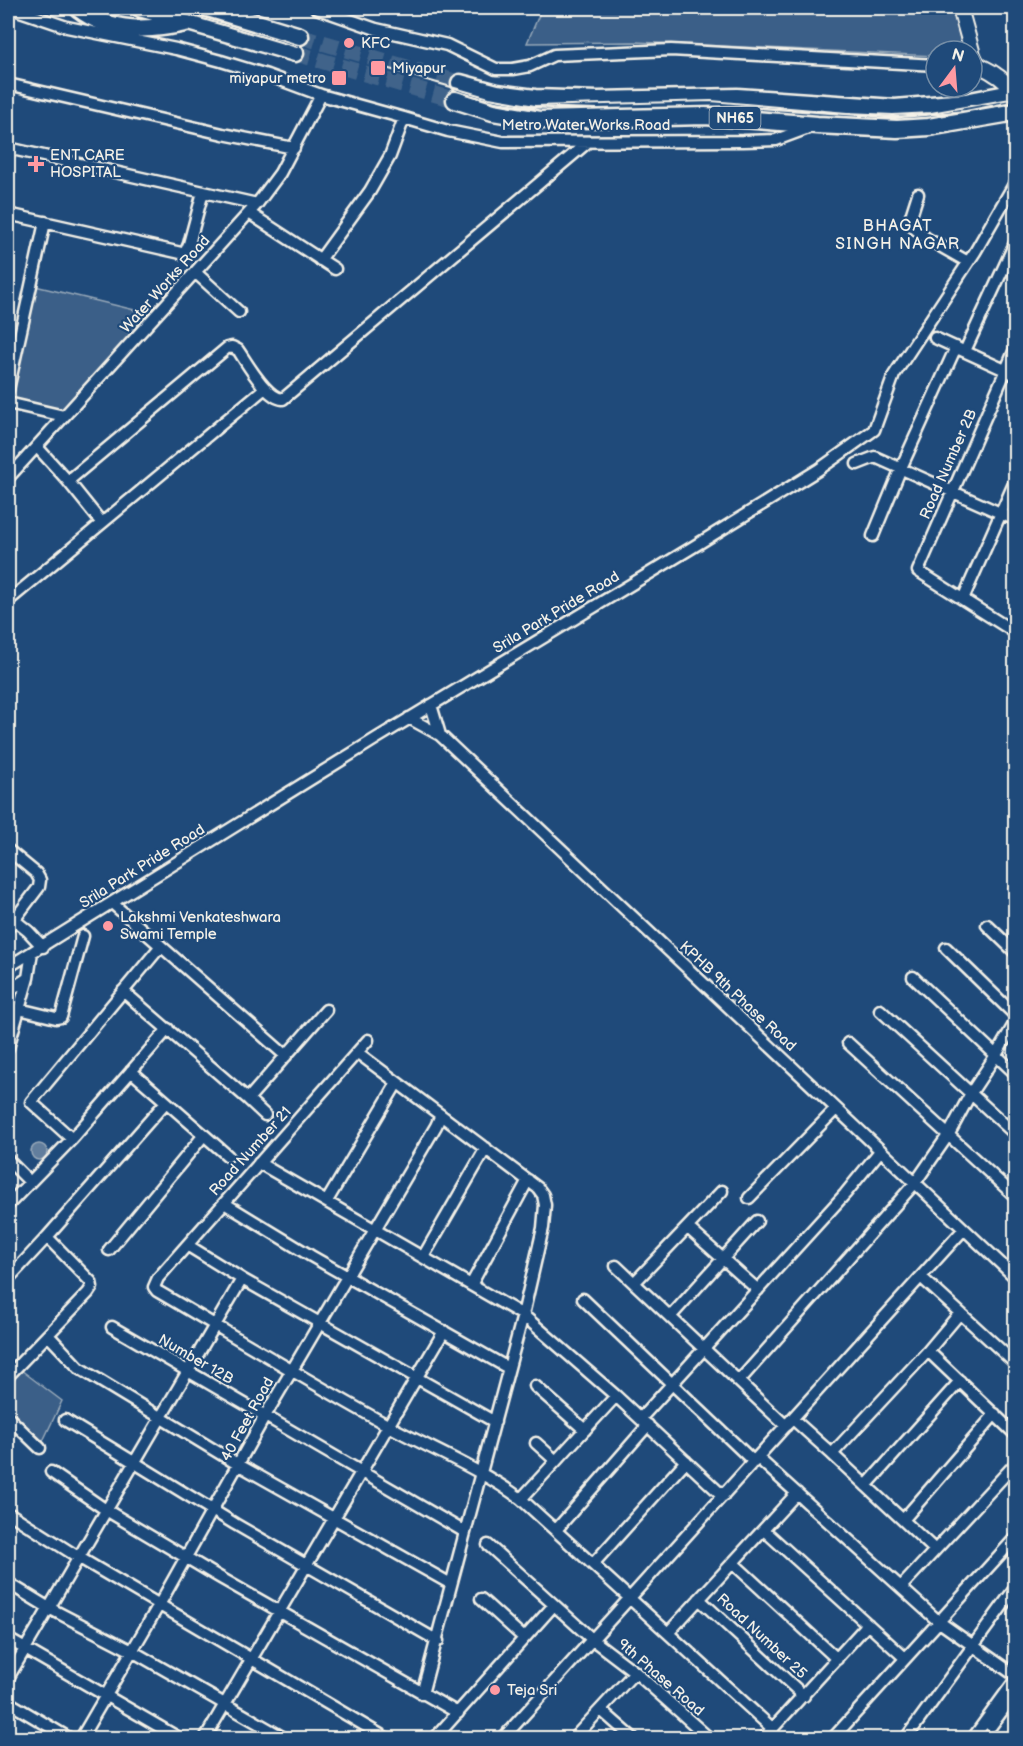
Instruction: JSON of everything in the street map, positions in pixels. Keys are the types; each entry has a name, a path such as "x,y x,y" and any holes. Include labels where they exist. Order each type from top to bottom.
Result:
{"highway":[{"path":"78,8 99,19 141,30 161,29 191,22"},
{"path":"141,8 295,53"},
{"path":"213,8 300,36"},
{"name":"NH65","path":"460,83 497,93 535,98 598,100 737,96 895,108 965,102 1015,92"},
{"path":"693,96 694,116"},
{"name":"NH65","path":"455,100 493,112 540,120 694,116 897,129 929,127 1016,112"}],"main road":[{"path":"960,8 969,39"},
{"path":"984,71 1015,92"},
{"path":"984,76 993,96"}],"street":[{"name":"Metro Water Works Road","path":"11,8 67,27 176,49 221,61 321,94 448,131 503,142 776,140 817,125"},
{"path":"316,8 376,28 447,45 496,69 530,66 554,55 671,50 924,64"},
{"path":"8,84 222,134 294,148"},
{"name":"Water Works Road","path":"8,478 257,204 280,173 321,94"},
{"path":"320,260 370,191 390,156 404,118"},
{"path":"68,481 226,348 232,347 238,350 265,388 277,399 283,399 588,142"},
{"path":"8,148 257,204"},
{"name":"Srila Park Pride Road","path":"8,967 409,718 712,536 818,470 874,430 894,375 968,262 1016,181"},
{"path":"8,213 181,253 186,251 189,244 202,192"},
{"path":"918,194 911,216 912,226 926,238 968,262"},
{"path":"249,213 335,269"},
{"path":"8,390 45,222"},
{"path":"873,536 901,468 1016,241"},
{"path":"196,273 239,312"},
{"path":"935,338 1010,372"},
{"name":"Road Number 2B","path":"963,599 918,571 953,491 1010,372 1016,347"},
{"path":"8,601 265,388"},
{"path":"8,404 64,416"},
{"path":"37,447 101,522"},
{"path":"857,464 875,457 1016,520"},
{"path":"1016,479 963,599 1016,633"},
{"name":"KPHB 9th Phase Road","path":"431,705 440,735"},
{"name":"KPHB 9th Phase Road","path":"409,718 440,735 1016,1278"},
{"path":"8,850 36,873 40,880 39,887 10,921 27,931 43,946"},
{"path":"112,903 286,1056"},
{"path":"987,925 1016,952"},
{"path":"19,1010 56,1018 61,1017 83,936"},
{"path":"72,1139 31,1102 160,947"},
{"path":"946,948 1016,1016"},
{"path":"8,1048 28,978 32,952"},
{"path":"913,977 1016,1074"},
{"path":"8,991 28,978"},
{"path":"123,991 265,1115"},
{"path":"248,1099 326,1010"},
{"path":"880,1010 1016,1135"},
{"path":"740,1381 915,1183 949,1134 971,1093 1016,1021"},
{"path":"8,1205 72,1139 168,1029"},
{"name":"Road Number 21","path":"214,1325 157,1291 154,1287 155,1283 368,1040"},
{"path":"848,1043 1016,1197"},
{"path":"358,1053 538,1188 545,1205 543,1228 523,1315 450,1584 438,1641 422,1694"},
{"path":"131,1071 228,1156"},
{"path":"327,1201 397,1083"},
{"path":"8,1279 166,1102"},
{"path":"748,1198 836,1109"},
{"name":"40 Feet Road","path":"81,1738 441,1115"},
{"path":"110,1250 204,1136"},
{"path":"423,1257 486,1148"},
{"path":"556,1530 645,1422 673,1384 846,1194 880,1151"},
{"path":"8,1160 30,1182"},
{"path":"260,1163 523,1315 645,1422 723,1496"},
{"path":"471,1285 528,1180"},
{"path":"634,1283 722,1191"},
{"path":"224,1203 508,1368"},
{"path":"671,1316 757,1221"},
{"path":"688,1228 758,1290"},
{"path":"503,1738 964,1229"},
{"path":"8,1376 92,1287 91,1282 47,1237"},
{"path":"187,1245 242,1279 495,1422"},
{"path":"616,1266 740,1381 790,1423 832,1454 934,1550"},
{"path":"921,1277 1016,1365"},
{"path":"8,1678 242,1279"},
{"path":"583,1299 756,1460 797,1493 938,1621 1016,1677 981,1738"},
{"path":"832,1454 928,1351 960,1313"},
{"path":"214,1325 389,1426 502,1485 521,1498 773,1729"},
{"name":"Number 12B","path":"112,1327 465,1532"},
{"path":"206,1738 444,1331"},
{"path":"48,1335 79,1368 239,1465 450,1584"},
{"path":"928,1351 1016,1435"},
{"path":"866,1486 960,1381"},
{"path":"535,1386 585,1430"},
{"path":"521,1498 616,1396"},
{"path":"903,1520 995,1414"},
{"path":"8,1417 40,1448"},
{"path":"66,1420 213,1510 438,1641"},
{"path":"536,1443 556,1461"},
{"path":"593,1564 686,1461"},
{"path":"901,1587 1016,1463"},
{"path":"51,1472 106,1510 186,1558 458,1713"},
{"path":"668,1632 797,1493"},
{"path":"12,1515 78,1557 386,1738"},
{"path":"764,1530 905,1658"},
{"path":"832,1738 1016,1537"},
{"name":"9th Phase Road","path":"488,1545 593,1640 635,1672 709,1738"},
{"path":"733,1563 837,1659"},
{"path":"8,1584 48,1608 132,1651 284,1738"},
{"path":"906,1738 1016,1587"},
{"path":"481,1599 524,1638"},
{"name":"Road Number 25","path":"699,1599 804,1696"},
{"path":"435,1738 554,1605"},
{"path":"764,1738 868,1624"},
{"path":"8,1639 179,1738"},
{"path":"574,1738 635,1672"},
{"path":"973,1738 1003,1703 1016,1692"},
{"path":"8,1702 69,1738"},
{"path":"601,1710 633,1738"}],"shaded area":[{"path":"542,8 957,8 960,39 924,39 924,55 635,42 527,43"},
{"path":"31,285 147,313 65,414 8,398"},
{"path":"39,1144 47,1152 39,1160 31,1152"},
{"path":"21,1370 62,1401 43,1441 8,1410 8,1384"}],"tunnel":[{"path":"300,36 460,83"},
{"path":"295,53 455,100"}],"railway":[{"path":"166,8 297,47"},
{"path":"379,66 489,98 535,106 711,101 893,115 931,113 1016,98"}],"place":[{"name":"KFC","path":"349,43"},
{"name":"Miyapur","path":"378,68"},
{"name":"miyapur metro","path":"339,78"},
{"name":"ENT CARE HOSPITAL","path":"36,164"},
{"name":"Lakshmi Venkateshwara Swami Temple","path":"108,926"},
{"name":"Teja Sri","path":"495,1690"}],"district":[{"name":"BHAGAT SINGH NAGAR","path":"898,234"}]}
